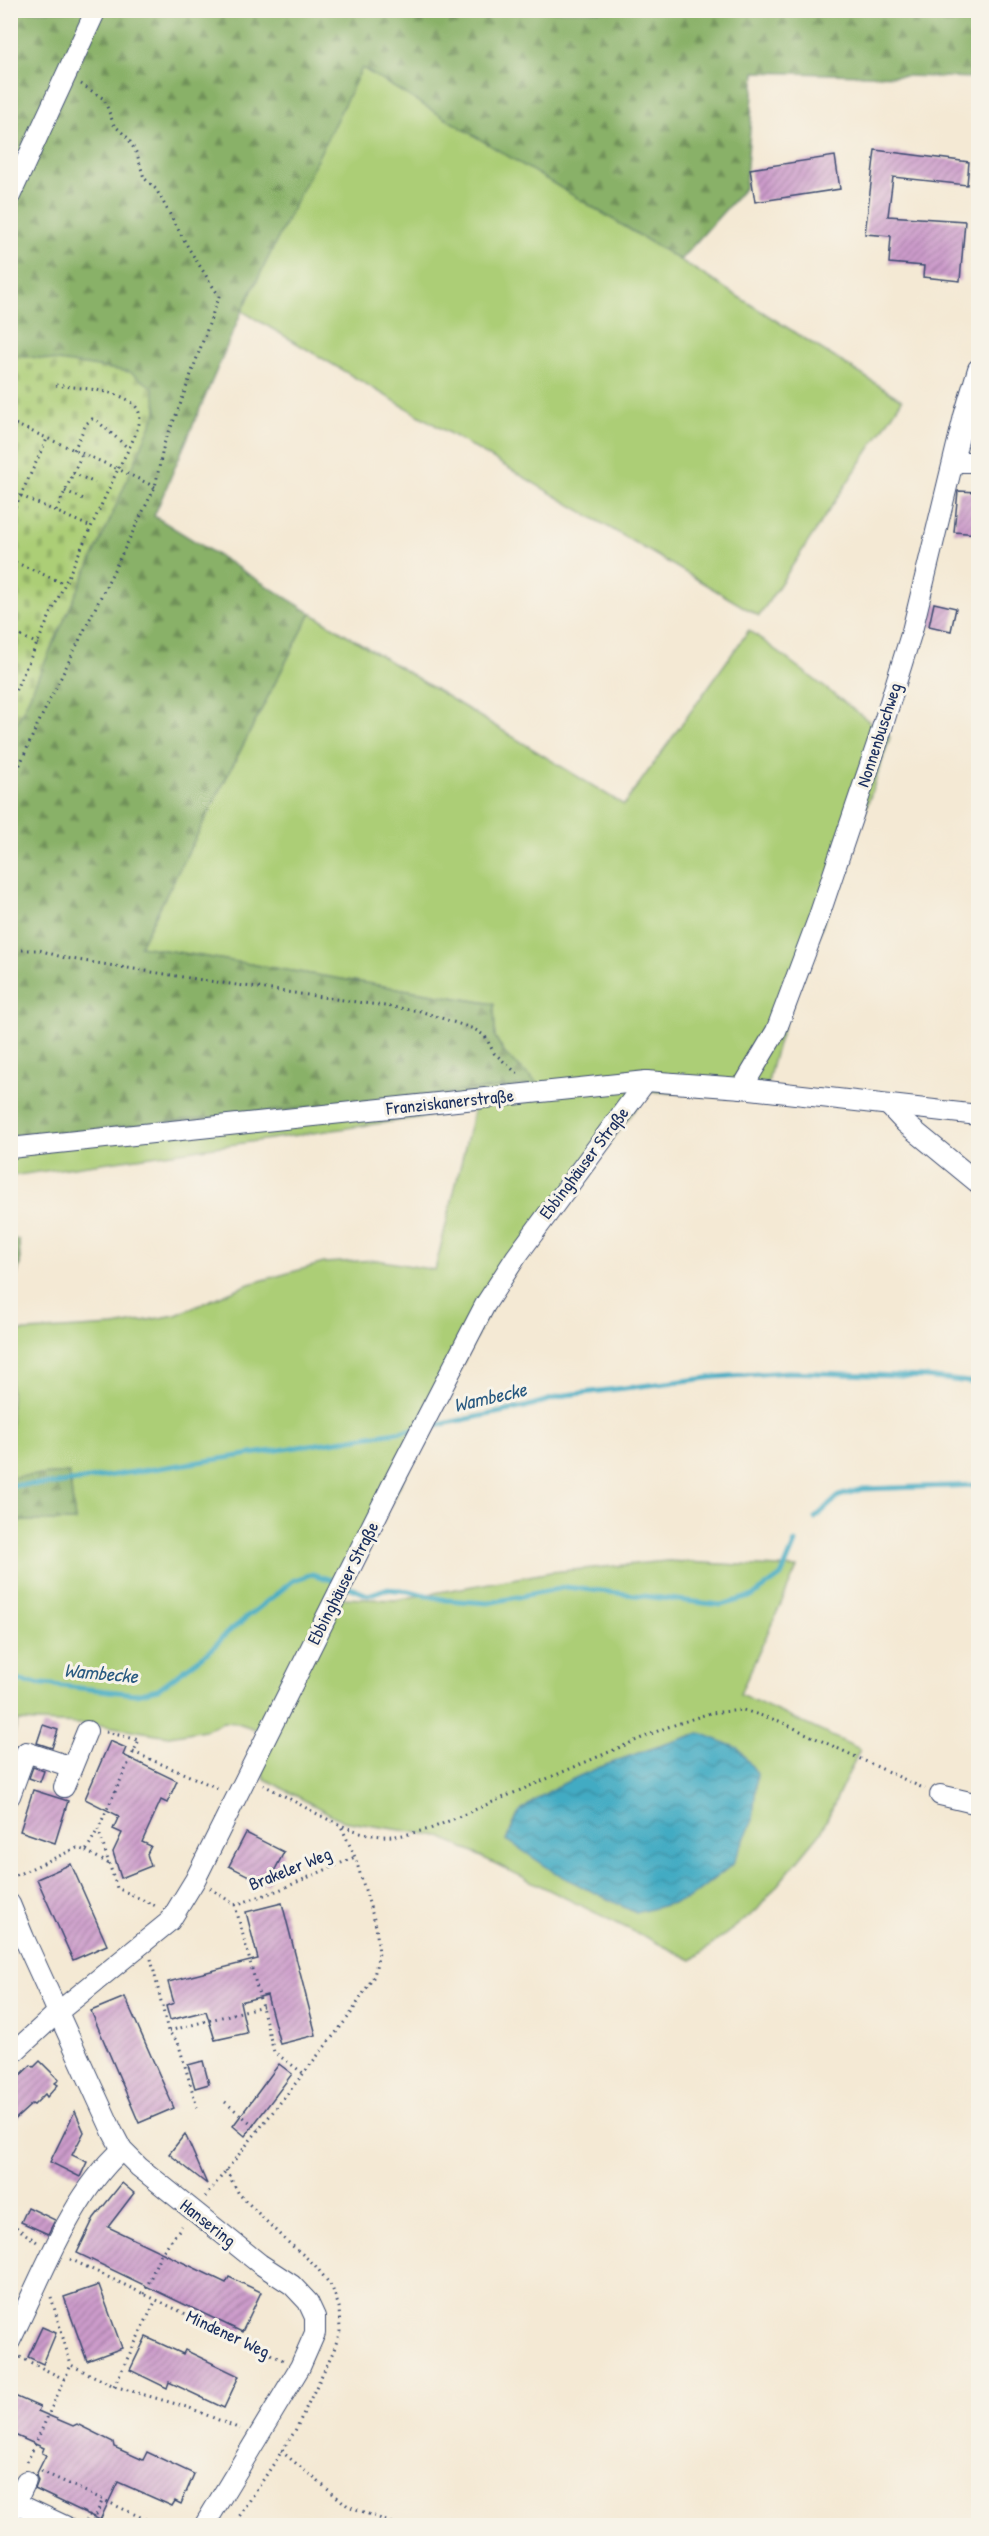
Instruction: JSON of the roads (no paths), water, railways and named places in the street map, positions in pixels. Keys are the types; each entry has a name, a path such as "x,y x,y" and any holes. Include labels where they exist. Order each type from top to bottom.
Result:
{"street":[{"path":"10,196 96,10"},
{"name":"Nonnenbuschweg","path":"742,1089 776,1031 818,919 878,741 912,631 978,369"},
{"path":"954,462 978,462"},
{"name":"Franziskanerstraße","path":"10,1148 646,1081 742,1089 978,1115"},
{"name":"Ebbinghäuser Straße","path":"10,2056 58,2012 170,1921 195,1880 235,1795 485,1305 516,1257 646,1081"},
{"path":"889,1106 905,1123 978,1183"},
{"path":"64,1787 87,1731"},
{"path":"10,1796 26,1752 72,1767"},
{"path":"940,1795 978,1804"},
{"name":"Hansering","path":"12,1910 122,2150 193,2212 292,2285 308,2302 315,2317 315,2333 300,2367 204,2526"},
{"path":"10,2341 68,2221 108,2162 122,2150"},
{"path":"27,2473 13,2509 65,2526"}],"water":[{"path":"700,1733 738,1748 757,1773 753,1820 733,1864 688,1899 636,1913 559,1875 507,1840 521,1811 559,1786 606,1765"}],"waterway":[{"name":"Wambecke","path":"428,1427 525,1407 566,1395 716,1377 788,1372 926,1377 978,1383"},
{"name":"Wambecke","path":"10,1485 55,1484 416,1429"},
{"name":"Wambecke","path":"815,1518 839,1496 863,1489 978,1485"},
{"name":"Wambecke","path":"346,1586 368,1595 385,1589 409,1591 446,1600 488,1603 566,1587 721,1605 753,1596 781,1576 795,1543"},
{"name":"Wambecke","path":"10,1678 25,1682 136,1694 158,1689 210,1651 227,1633 294,1580 312,1574 338,1582"}]}
